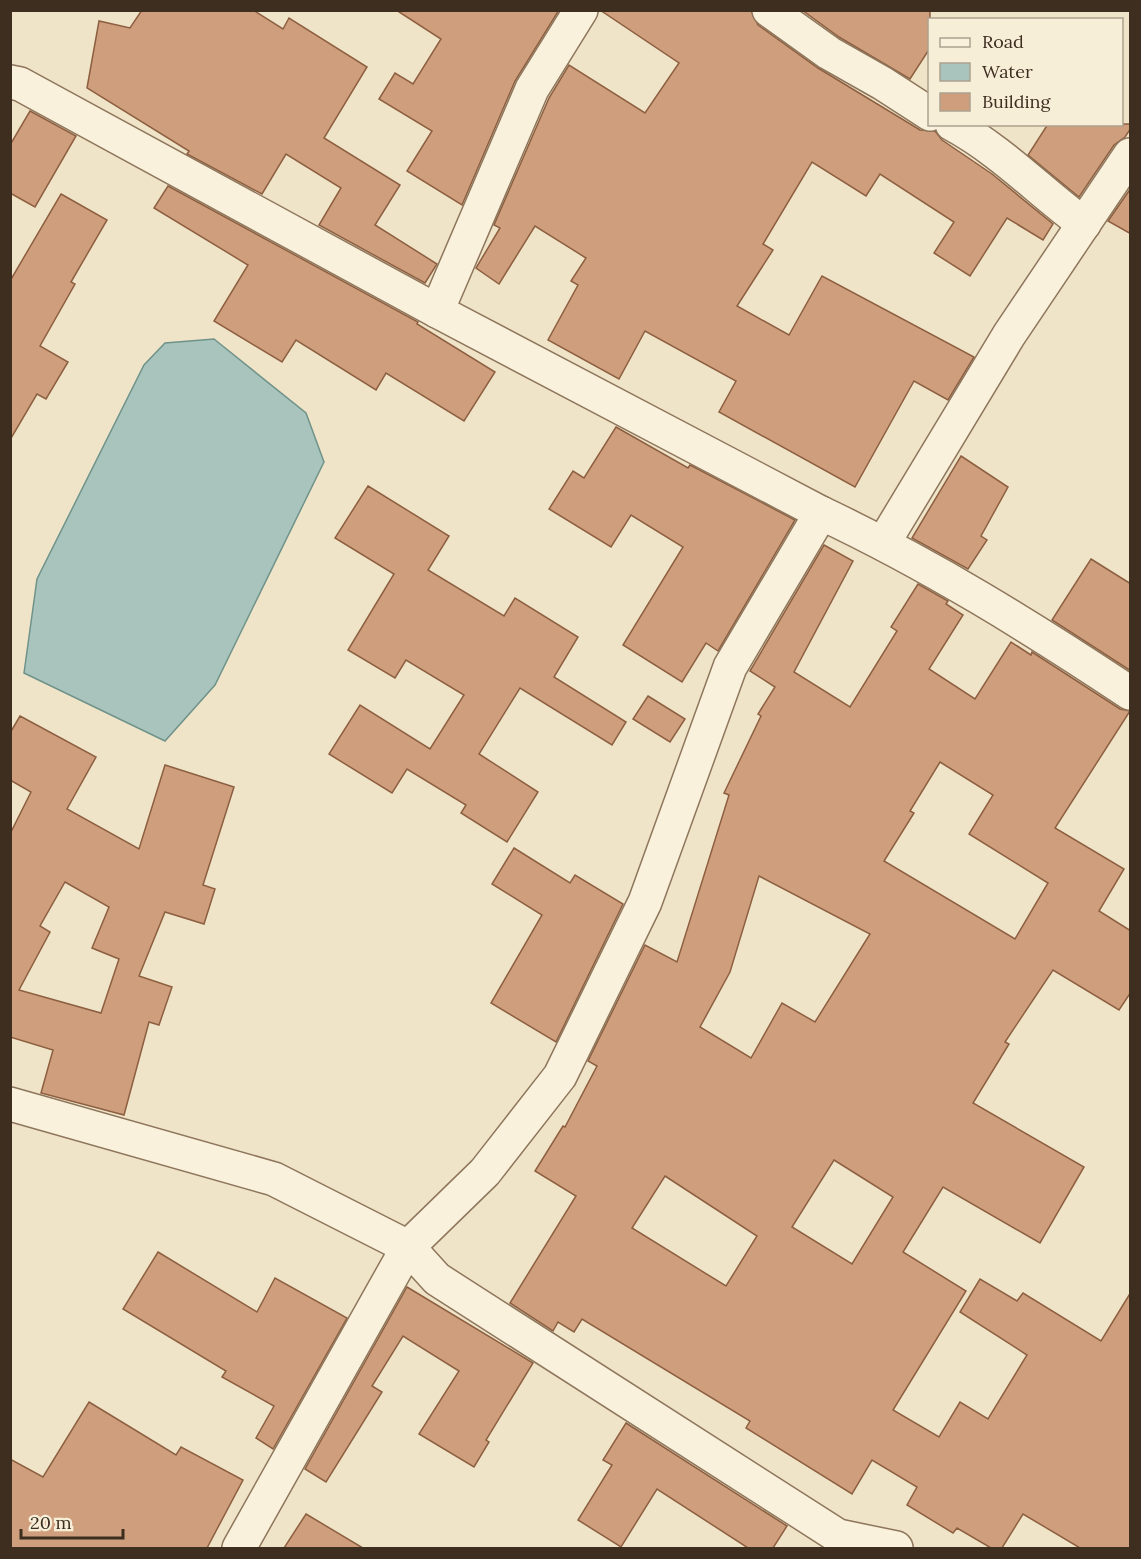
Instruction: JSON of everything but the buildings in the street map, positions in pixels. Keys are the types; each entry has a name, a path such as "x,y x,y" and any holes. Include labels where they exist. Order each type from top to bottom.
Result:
{"street":[{"path":"437,311 532,89 581,10"},
{"path":"769,10 829,53 882,82 928,113"},
{"path":"10,82 20,84 113,133 437,311 821,513 884,543 1033,629 1131,693"},
{"path":"955,126 1016,167 1046,196 1084,224"},
{"path":"884,543 1010,335 1131,155"},
{"path":"239,1548 408,1247 485,1172 560,1076 645,902 730,667 821,513"},
{"path":"10,1104 274,1179 408,1247 438,1279 838,1536 896,1548"}],"water":[{"path":"214,339 306,413 324,462 215,685 165,741 24,673 37,579 144,365 165,343"}]}
